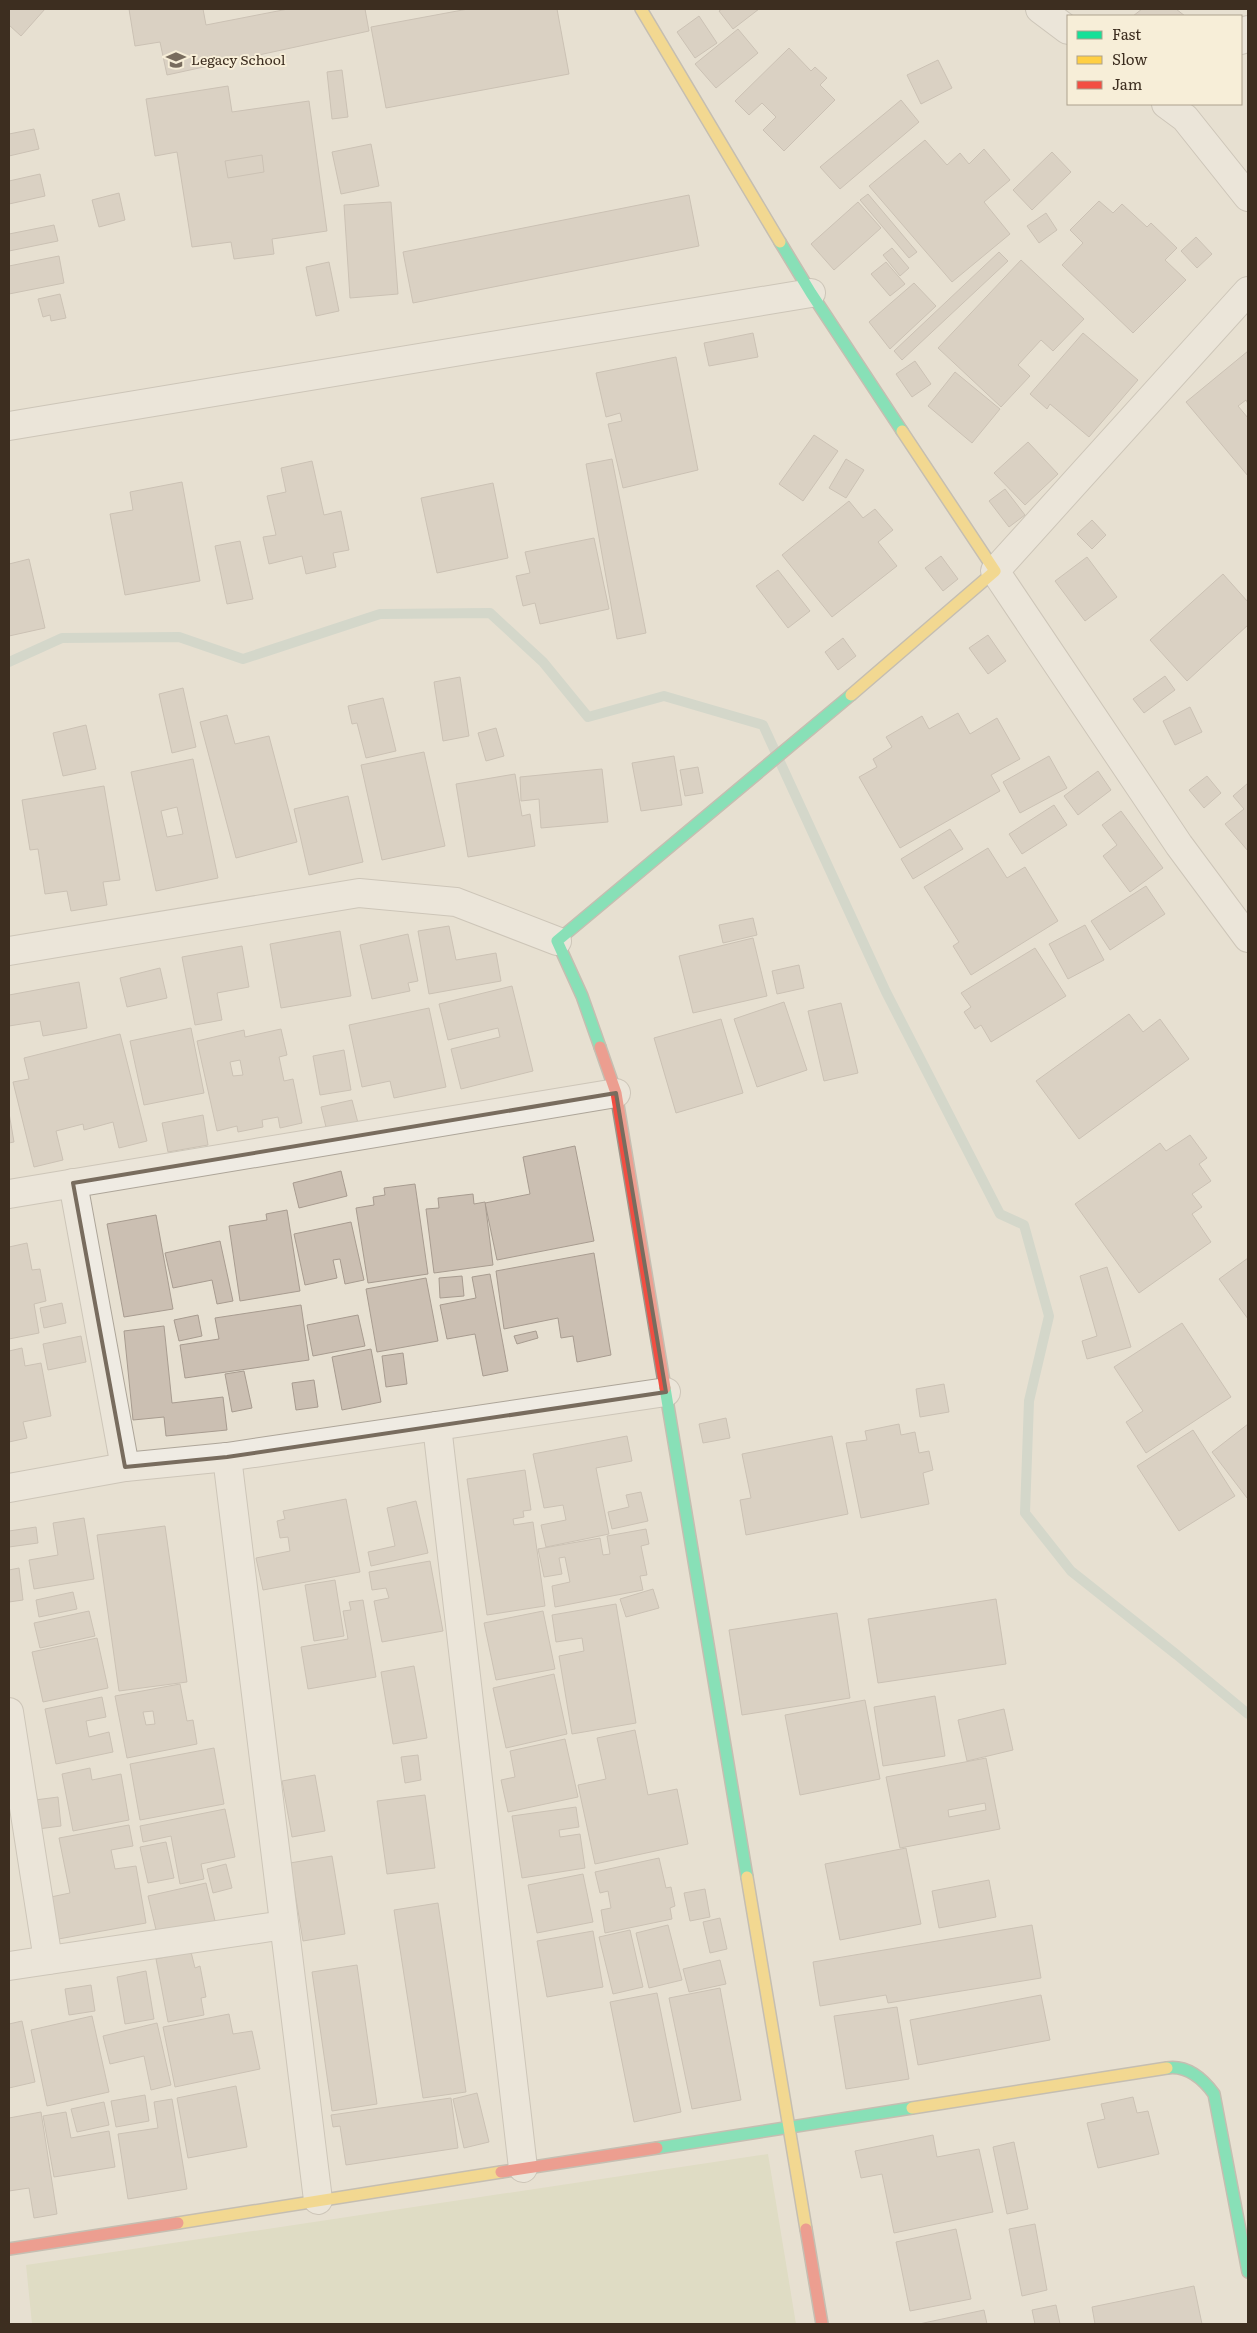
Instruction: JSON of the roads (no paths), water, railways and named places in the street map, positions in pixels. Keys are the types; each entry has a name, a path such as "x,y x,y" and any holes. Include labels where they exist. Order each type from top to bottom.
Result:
{"street":[{"path":"641,9 811,292 995,572 1179,845 1248,938"},
{"path":"1040,9 1067,29"},
{"path":"1182,108 1248,197"},
{"path":"557,941 995,572 1248,290"},
{"path":"9,426 811,292"},
{"path":"9,950 359,893 456,902 557,941 582,996 616,1093 822,2324"},
{"path":"9,1194 616,1093"},
{"path":"73,1183 125,1466"},
{"path":"9,1488 125,1466 227,1457 666,1392"},
{"path":"437,1426 523,2168"},
{"path":"227,1457 318,2200"},
{"path":"9,1712 48,1960"},
{"path":"9,1966 284,1924"},
{"path":"9,2248 1173,2067 1200,2076 1214,2094 1248,2272"}],"waterway":[{"path":"9,662 62,638 179,637 243,659 380,614 490,613 543,662 588,717 664,696 763,725 886,992 1000,1214 1024,1225 1049,1316 1029,1401 1025,1513 1071,1571 1248,1714"}],"place":[{"name":"Legacy School","path":"176,60"}]}
